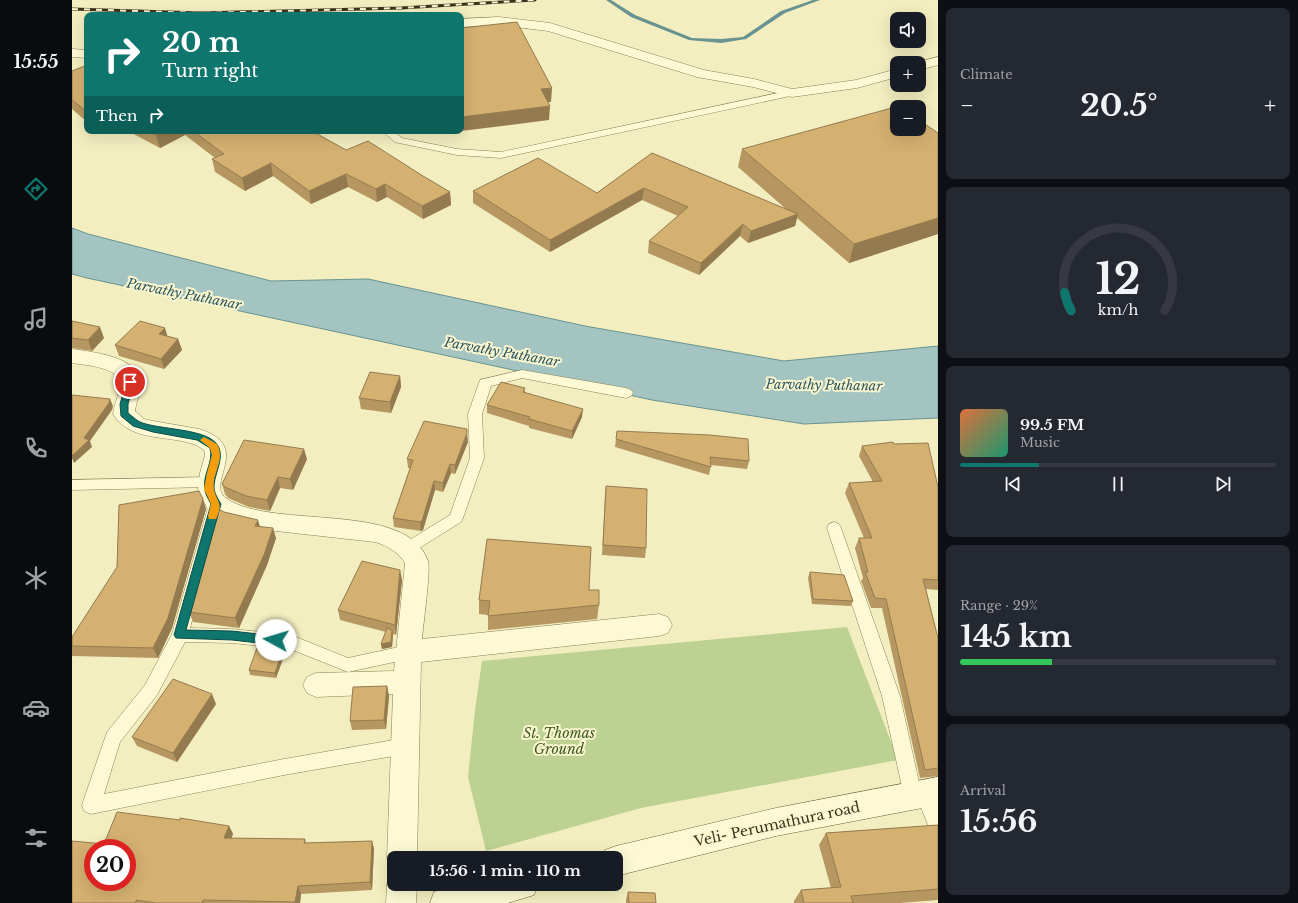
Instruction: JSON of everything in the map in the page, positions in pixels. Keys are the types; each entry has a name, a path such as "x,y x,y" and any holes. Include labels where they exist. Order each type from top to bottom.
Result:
{"street":[{"path":"464,23 499,22 550,27 702,74 754,83 792,93 857,84 890,75"},
{"path":"72,53 84,54"},
{"path":"926,64 938,61"},
{"path":"72,356 117,365 127,374 130,382 124,404 124,414 136,424 153,429 199,437 214,446 216,455 209,489 216,504 236,515 267,521 375,533 394,538 408,548 417,562 408,652 402,851"},
{"path":"408,652 659,624"},
{"path":"316,685 407,682"},
{"name":"Veli- Perumathura road","path":"623,859 776,822 929,799"},
{"path":"401,903 402,891"},
{"path":"446,903 495,891"}],"lane":[{"path":"390,134 399,140 457,152 501,155 792,93"},
{"path":"408,548 456,518 477,458 475,414 485,383 522,374 626,393"},
{"path":"72,485 210,482"},
{"path":"216,504 180,635 151,690 113,738 91,805 284,767 405,746"},
{"path":"834,528 891,696 929,799"},
{"path":"180,635 232,636 291,642 348,665 408,652"}],"green space":[{"name":"St. Thomas Ground","path":"847,627 898,760 641,808 486,851 468,777 482,661"}],"water":[{"name":"Parvathy Puthanar","path":"72,228 88,234 271,281 368,279 585,326 784,361 938,346 938,418 804,424 652,400 87,278 72,274"}],"building":[{"path":"517,22 552,88 541,89 550,106 464,117 464,28"},
{"path":"84,66 84,110 72,100 72,71"},
{"path":"890,108 890,136 926,136 926,125 938,133 938,218 854,244 742,149"},
{"path":"197,134 317,134 346,150 368,141 450,192 422,206 385,184 376,189 346,174 309,191 271,163 242,178 212,159 224,154"},
{"path":"652,153 798,214 751,231 743,224 701,263 649,241 688,207 644,188 550,240 473,191 538,158 597,193"},
{"path":"72,321 100,327 88,340 72,338"},
{"path":"140,321 165,328 159,334 178,339 161,359 115,345"},
{"path":"370,372 400,376 390,402 359,398"},
{"path":"501,382 525,388 523,392 583,409 572,431 487,405"},
{"path":"72,395 110,399 109,403 84,438 89,440 72,456"},
{"path":"424,421 467,429 467,433 455,465 450,464 443,483 434,481 422,521 420,522 393,518 413,460 407,459"},
{"path":"617,431 710,435 748,439 749,461 710,457 711,467 616,439"},
{"path":"244,440 304,449 290,479 278,477 267,500 246,496 225,487 222,484"},
{"path":"893,442 894,444 928,443 938,487 938,580 923,579 938,638 938,768 925,770 886,599 875,598 865,572 868,572 859,538 872,538 849,483 882,481 862,446"},
{"path":"606,486 647,489 646,548 603,545"},
{"path":"199,491 203,499 168,618 153,648 72,646 72,637 117,567 119,505"},
{"path":"217,508 224,512 258,520 255,526 273,528 264,555 235,618 189,612"},
{"path":"487,539 591,547 589,590 599,590 599,605 488,616 490,601 479,600"},
{"path":"362,561 400,570 395,625 338,610"},
{"path":"810,572 844,575 853,601 813,599"},
{"path":"387,628 392,630 391,642 381,644"},
{"path":"257,648 282,652 275,673 249,670"},
{"path":"173,679 212,694 173,753 132,737"},
{"path":"387,686 384,720 350,721 353,687"},
{"path":"117,812 180,820 180,818 229,826 224,838 305,839 304,843 372,841 370,882 298,886 295,902 203,900 202,903 156,903 136,900 136,903 72,903 72,841 84,842 84,891 136,891 136,839 106,839"},
{"path":"938,825 938,889 851,896 853,903 804,903 801,890 841,887 826,833"},
{"path":"628,892 655,893 656,903 629,903"}],"waterway":[{"path":"608,0 633,16 691,39 721,41 744,38 783,12 818,0"}],"railway":[{"path":"241,12 401,8 535,0"},
{"path":"72,9 169,12"}],"slow traffic":[{"path":"204,440 214,446 216,455 211,473 209,489 216,504 212,516"}],"route":[{"path":"130,382 124,404 124,414 136,424 153,429 199,437 214,446 216,455 211,473 209,489 216,504 180,635 232,636 276,640"}]}
